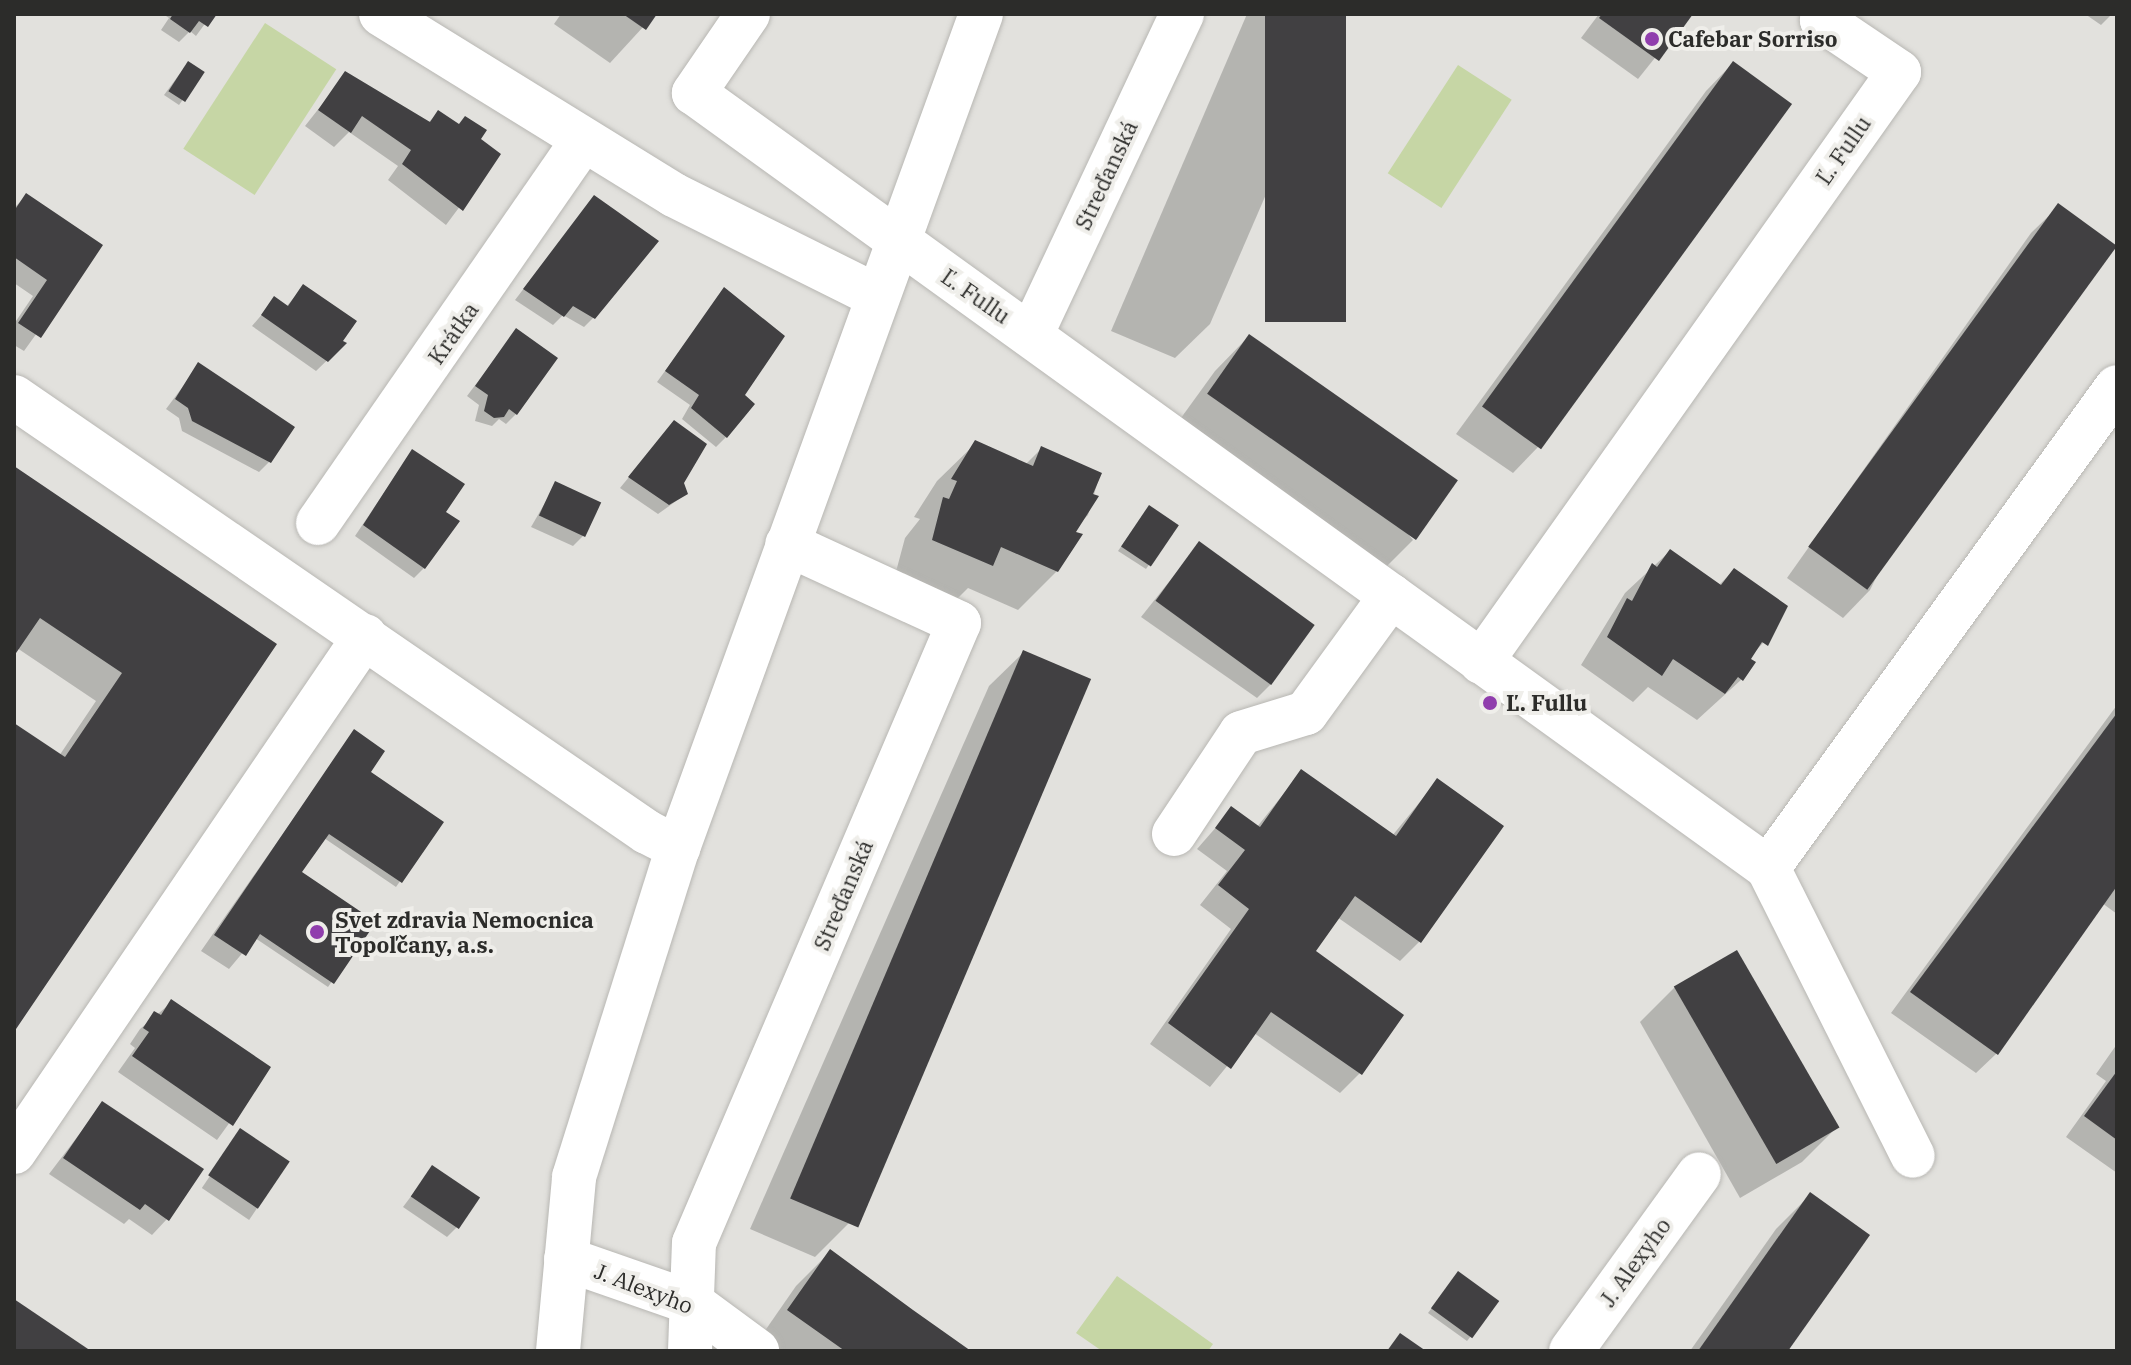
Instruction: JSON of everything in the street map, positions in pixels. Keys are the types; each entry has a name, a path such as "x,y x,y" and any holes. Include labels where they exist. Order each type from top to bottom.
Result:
{"street":[{"path":"381,14 674,195 877,296"},
{"path":"748,14 694,93 897,241"},
{"path":"558,1351 574,1177 678,848 981,14"},
{"name":"Streďanská","path":"1031,335 1182,14"},
{"name":"Ľ. Fullu","path":"1481,662 1899,72 1822,20 1826,14"},
{"name":"Krátka","path":"318,523 583,141"},
{"name":"Ľ. Fullu","path":"897,241 1768,868 1913,1156"},
{"path":"1768,868 2117,387"},
{"path":"14,397 647,832 678,848"},
{"name":"Streďanská","path":"690,1351 694,1243 959,623 787,544"},
{"path":"1174,834 1241,733 1306,713 1391,596"},
{"path":"14,1152 365,636"},
{"name":"J. Alexyho","path":"1571,1351 1699,1174"},
{"name":"J. Alexyho","path":"566,1259 692,1303 757,1351"}],"green space":[{"path":"265,23 336,69 255,195 183,149"},
{"path":"1458,65 1512,100 1441,208 1388,173"},
{"path":"1117,1276 1213,1344 1208,1351 1102,1351 1076,1333"}],"building":[{"path":"173,14 217,14 208,27 199,21 190,33 170,19"},
{"path":"623,14 657,14 646,30"},
{"path":"1265,14 1346,14 1346,322 1265,322"},
{"name":"Cafebar Sorriso","path":"1602,14 1693,14 1659,61 1599,18"},
{"path":"188,61 205,72 185,102 168,91"},
{"path":"1733,61 1792,104 1541,449 1482,406"},
{"path":"345,71 430,122 438,110 459,124 465,116 487,130 481,139 501,154 463,211 402,164 411,150 362,116 351,133 318,110"},
{"path":"26,193 103,245 41,338 18,323 47,280 14,257 14,211"},
{"path":"594,195 659,241 595,319 573,306 564,317 523,289"},
{"path":"2058,203 2117,246 1867,590 1808,547"},
{"path":"303,284 357,321 343,341 347,343 328,362 261,315 274,296 288,306"},
{"path":"724,287 785,336 745,395 755,404 727,438 691,408 699,395 665,371"},
{"path":"516,328 558,358 517,415 509,409 504,417 494,418 484,411 488,395 475,386"},
{"path":"1249,334 1458,480 1416,540 1207,394"},
{"path":"198,362 295,427 271,463 192,421 188,408 175,399"},
{"path":"674,420 707,444 684,483 688,494 669,505 628,477"},
{"path":"975,440 1033,466 1041,446 1102,473 1093,494 1099,496 1076,532 1083,534 1058,572 1001,547 993,566 932,540 943,497 949,499 957,481 951,479"},
{"path":"412,449 465,484 446,512 460,521 425,569 363,525"},
{"path":"14,466 277,644 14,1032 14,723 65,757 122,673 40,618 14,656"},
{"path":"555,481 601,503 585,537 539,515"},
{"path":"1149,505 1179,525 1151,567 1121,546"},
{"path":"1199,541 1315,625 1271,685 1156,601"},
{"path":"1670,549 1721,585 1734,568 1788,606 1768,646 1762,642 1751,659 1756,662 1743,681 1738,677 1725,694 1673,659 1662,676 1607,637 1627,598 1632,601 1652,563 1657,567"},
{"path":"1023,650 1091,679 858,1228 790,1199"},
{"path":"2117,713 2117,886 1998,1055 1910,992"},
{"path":"354,729 385,751 371,772 444,822 402,883 329,834 302,872 376,922 334,984 260,934 246,956 214,935"},
{"path":"1301,769 1396,836 1437,778 1504,826 1421,943 1355,896 1316,951 1404,1015 1362,1075 1271,1012 1231,1069 1168,1023 1249,909 1218,885 1245,850 1215,828 1231,806 1260,827"},
{"path":"1737,950 1840,1128 1776,1164 1674,986"},
{"path":"171,999 271,1067 233,1126 132,1056 149,1032 143,1028 154,1011 161,1015"},
{"path":"2117,1071 2117,1140 2084,1116"},
{"path":"102,1101 204,1169 169,1221 145,1204 140,1210 63,1158"},
{"path":"240,1128 290,1162 258,1209 208,1175"},
{"path":"432,1165 480,1197 459,1229 411,1197"},
{"path":"1810,1192 1870,1235 1788,1351 1698,1351"},
{"path":"830,1249 971,1351 845,1351 787,1310"},
{"path":"1458,1271 1499,1301 1472,1338 1431,1308"},
{"path":"14,1299 91,1351 14,1351"},
{"path":"1400,1333 1426,1351 1387,1351"}],"place":[{"name":"Cafebar Sorriso","path":"1652,39"},
{"name":"Ľ. Fullu","path":"1490,703"},
{"name":"Svet zdravia Nemocnica Topoľčany, a.s.","path":"317,932"}]}
